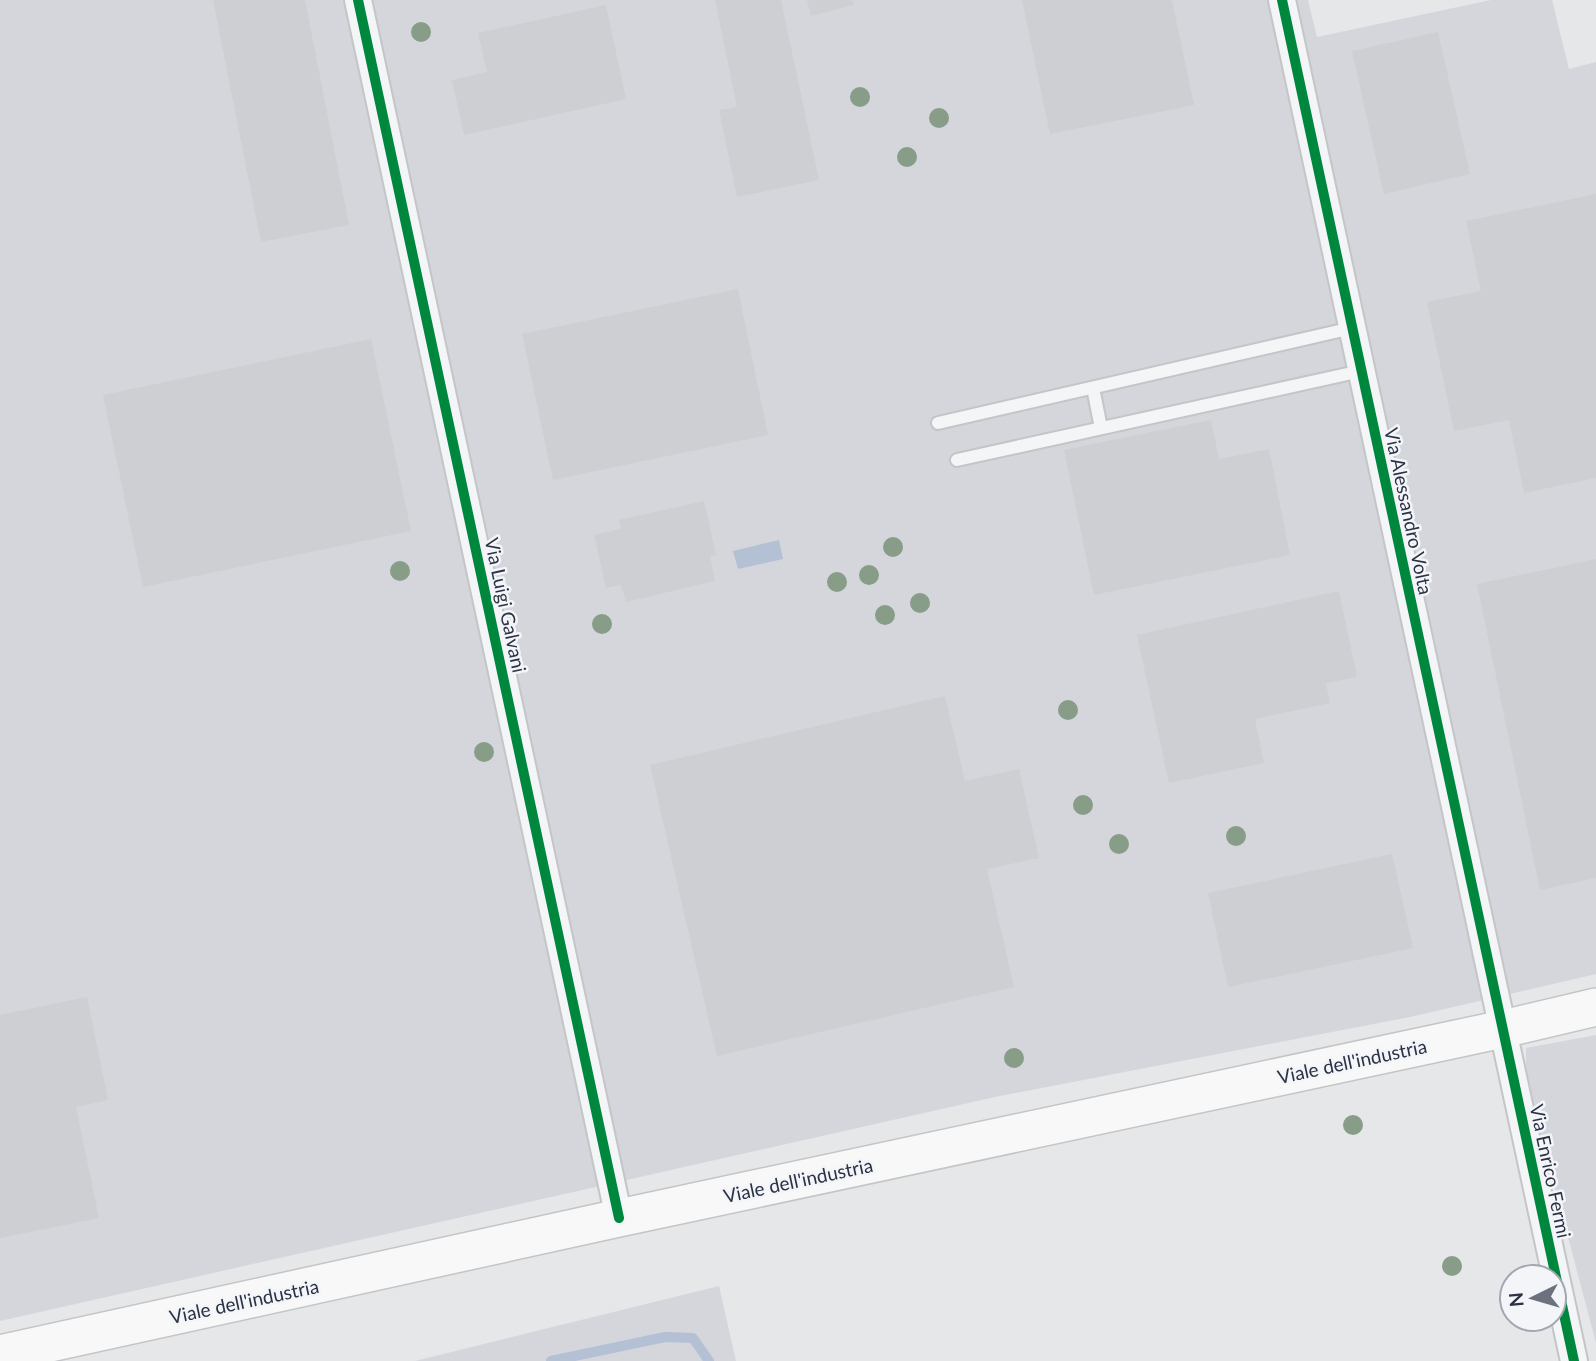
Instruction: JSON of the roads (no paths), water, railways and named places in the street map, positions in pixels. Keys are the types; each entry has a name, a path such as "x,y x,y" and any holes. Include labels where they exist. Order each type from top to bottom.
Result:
{"main road":[{"name":"Viale dell'industria","path":"0,1354 1596,1007"}],"street":[{"name":"Via Luigi Galvani","path":"358,0 619,1218"},
{"name":"Via Alessandro Volta","path":"1282,0 1503,1028"},
{"name":"Via Enrico Fermi","path":"1503,1028 1574,1361"}],"lane":[{"path":"938,423 1353,327"},
{"path":"957,460 1362,370"},
{"path":"1093,387 1101,428"}],"water":[{"path":"779,540 783,559 738,569 733,551"}],"waterway":[{"path":"551,1361 665,1337 693,1338 709,1361"}]}
